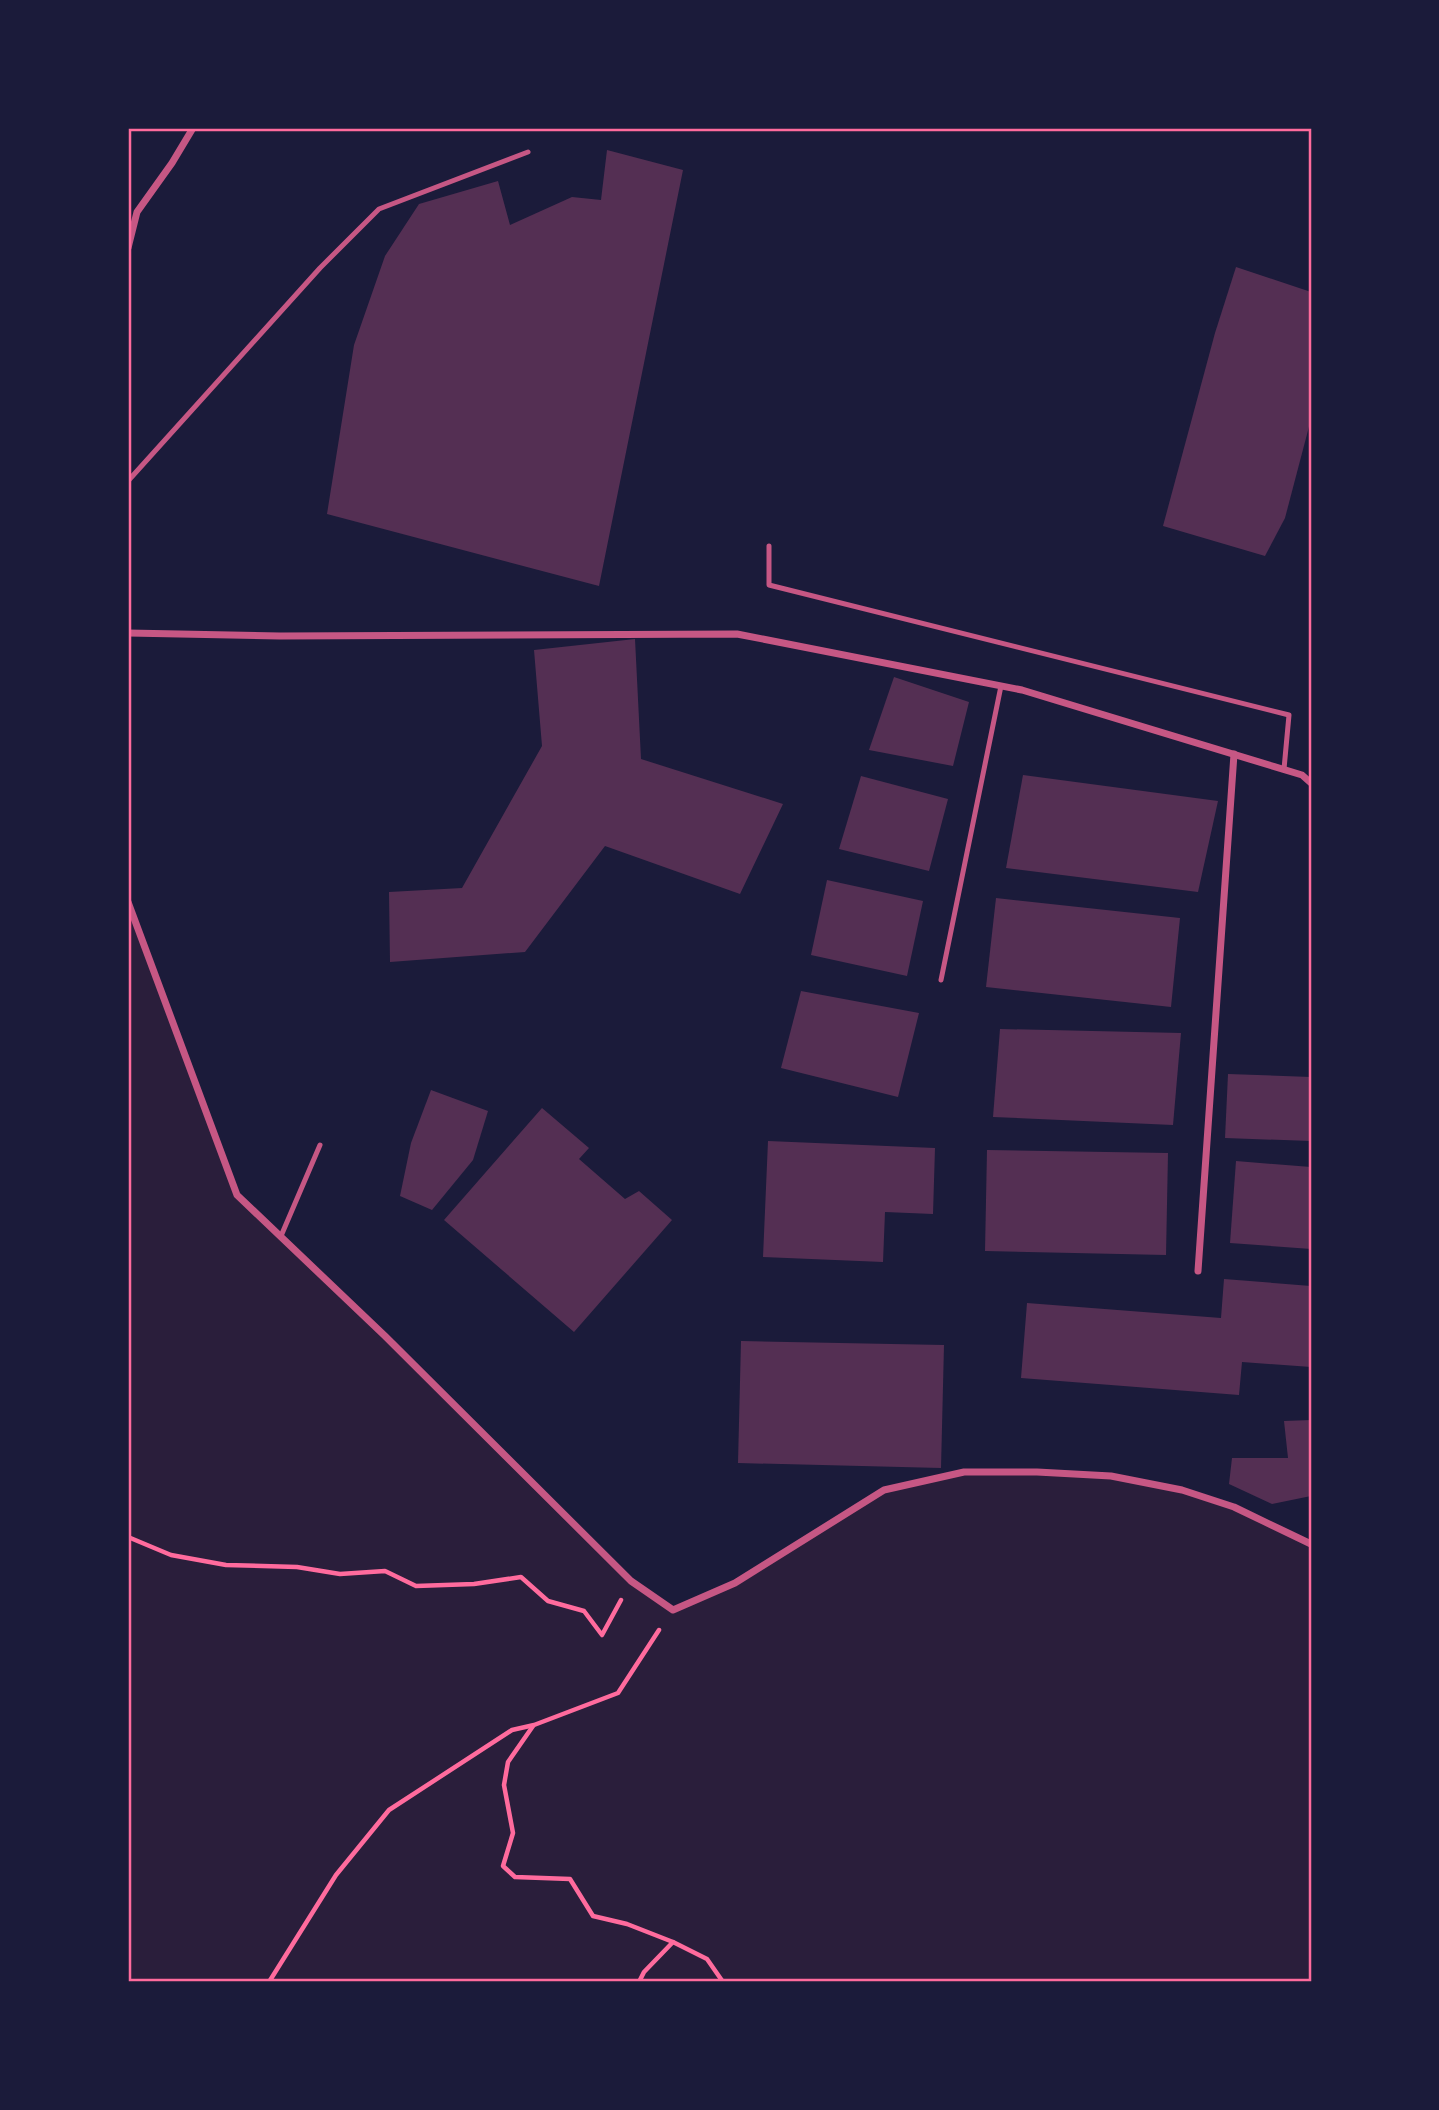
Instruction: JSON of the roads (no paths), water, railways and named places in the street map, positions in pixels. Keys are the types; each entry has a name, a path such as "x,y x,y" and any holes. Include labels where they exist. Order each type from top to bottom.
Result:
{"street":[{"path":"128,248 137,212 193,128"},
{"path":"128,633 280,636 737,634 1022,690 1284,769 1302,775 1311,783"},
{"path":"1198,1271 1234,754"},
{"path":"128,901 237,1195 385,1336 631,1581 673,1609 735,1583 884,1490 964,1472 1111,1476 1182,1490 1234,1507 1311,1544"}],"lane":[{"path":"128,481 320,268 379,209 528,152"},
{"path":"769,546 769,585 1289,715 1284,769"},
{"path":"941,980 1001,686"},
{"path":"282,1236 320,1145"}]}
